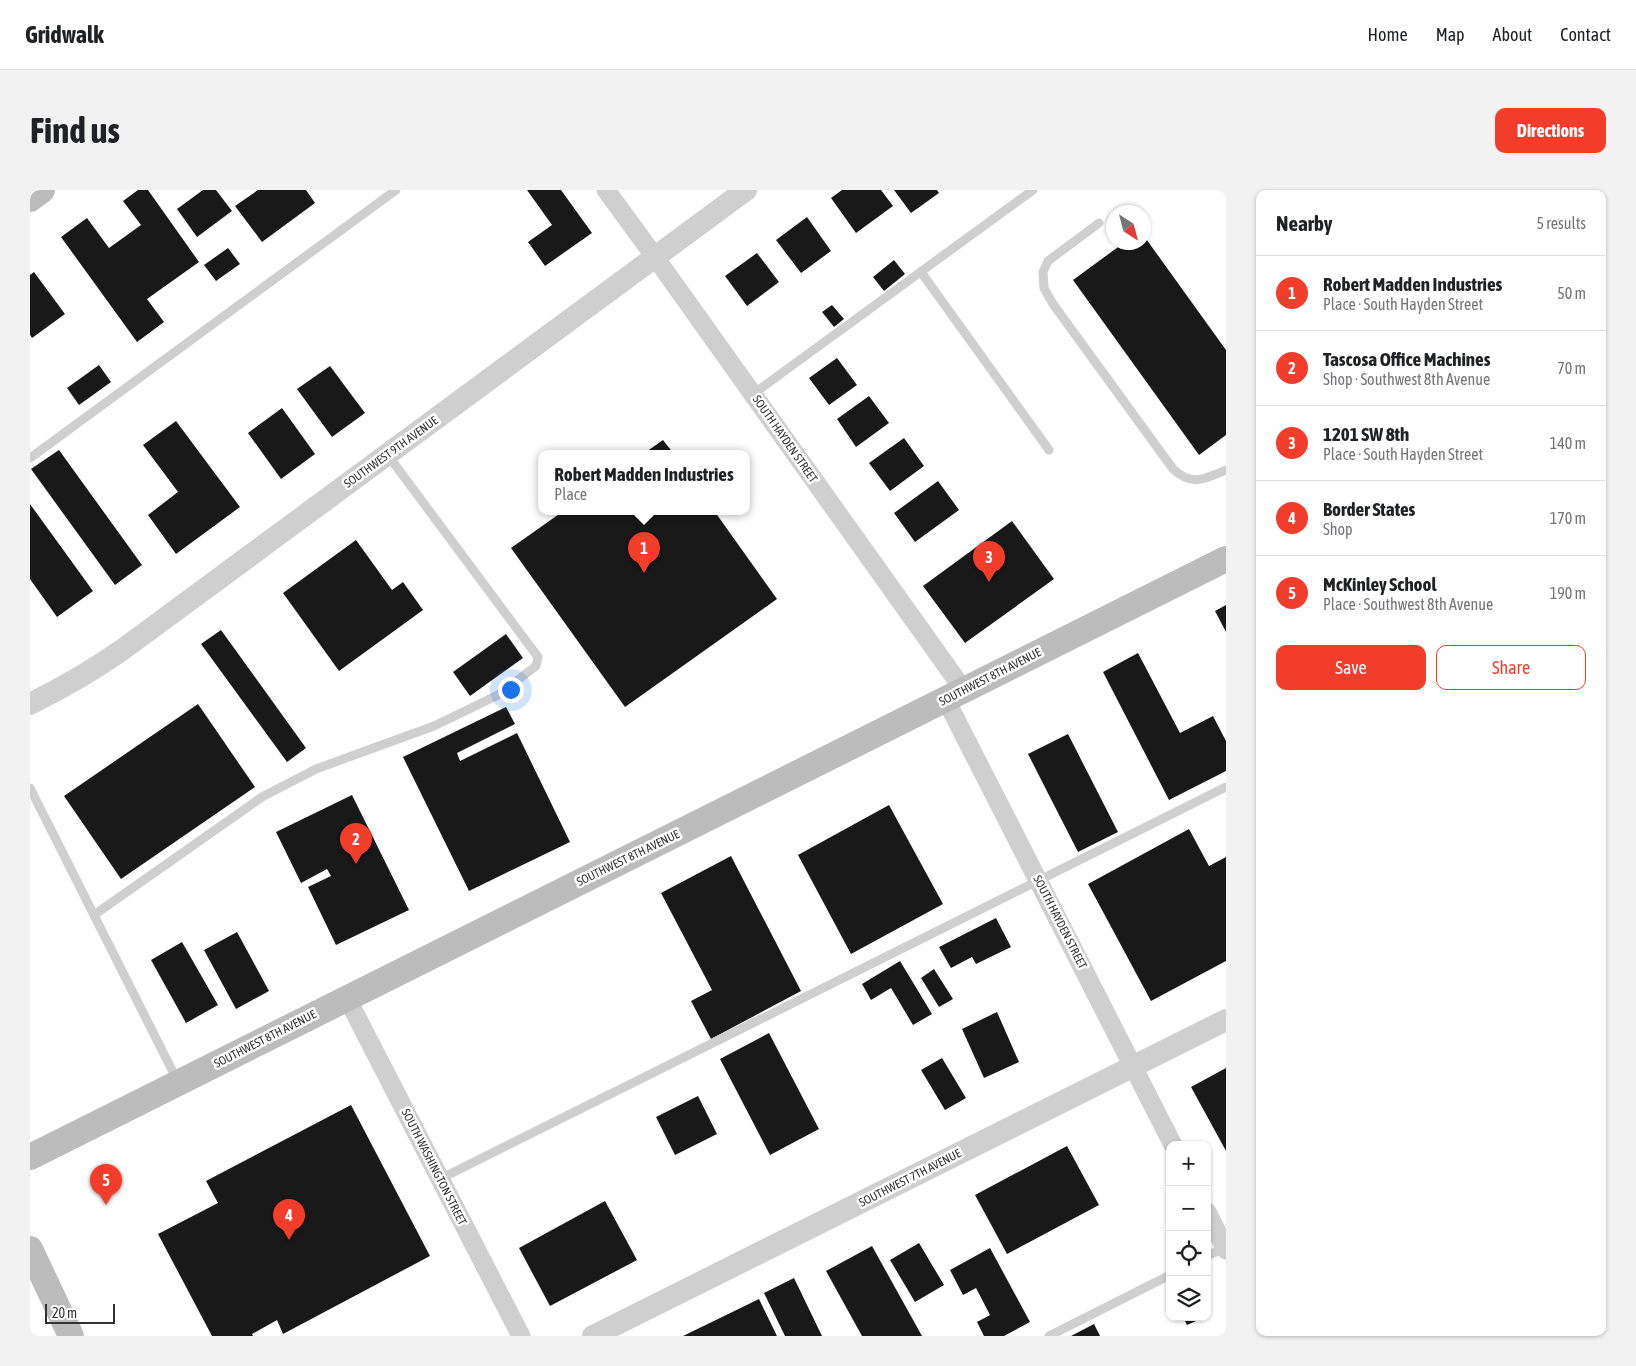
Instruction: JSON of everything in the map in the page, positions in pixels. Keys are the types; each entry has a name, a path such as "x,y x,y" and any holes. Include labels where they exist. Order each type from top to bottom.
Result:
{"main road":[{"path":"30,199 42,190"},
{"name":"SOUTHWEST 8TH AVENUE","path":"30,1157 1226,559"},
{"path":"30,1250 71,1336"}],"street":[{"name":"SOUTH HAYDEN STREET","path":"606,190 753,394 955,695 1039,880 1171,1141"},
{"name":"SOUTHWEST 9TH AVENUE","path":"30,704 95,669 746,190"},
{"name":"SOUTH WASHINGTON STREET","path":"348,998 521,1336"},
{"name":"SOUTHWEST 7TH AVENUE","path":"593,1336 1226,1020"},
{"path":"1211,1220 1226,1248"}],"lane":[{"path":"30,458 396,190"},
{"path":"753,394 1033,190"},
{"path":"1099,223 1048,261 1043,272 1044,288 1053,304 1173,469 1183,478 1192,480 1202,479 1226,470"},
{"path":"921,272 1049,450"},
{"path":"94,916 262,797 316,769 434,726 498,695 536,666 538,658 387,454"},
{"path":"440,1179 1226,787"},
{"path":"30,788 178,1083"},
{"path":"1211,1254 1226,1248"},
{"path":"1049,1336 1168,1276"}],"building":[{"path":"138,190 148,190 199,262 147,299 164,322 137,342 61,237 87,218 109,248 141,225 123,201"},
{"path":"203,190 216,190 232,211 197,237 177,209"},
{"path":"258,190 306,190 315,203 262,242 235,206"},
{"path":"527,190 561,190 592,233 545,266 528,242 552,225"},
{"path":"842,190 881,190 893,206 856,233 831,198"},
{"path":"894,190 937,190 939,193 911,213"},
{"path":"807,217 831,251 801,273 776,240"},
{"path":"1151,246 1226,350 1226,435 1199,455 1073,280 1114,250 1151,250"},
{"path":"228,248 240,264 216,281 204,265"},
{"path":"757,253 779,282 747,306 725,276"},
{"path":"894,260 905,274 884,291 873,277"},
{"path":"34,272 65,314 32,338 30,335 30,275"},
{"path":"832,305 844,319 834,327 822,312"},
{"path":"837,358 857,385 829,405 809,378"},
{"path":"99,365 111,382 79,405 67,388"},
{"path":"330,366 365,413 332,437 297,389"},
{"path":"869,396 889,423 856,447 837,419"},
{"path":"282,408 315,454 281,479 248,433"},
{"path":"176,421 240,507 176,554 148,515 178,492 143,445"},
{"path":"904,438 924,466 890,491 869,463"},
{"path":"663,440 671,450 649,450"},
{"path":"59,450 142,565 115,585 31,469"},
{"path":"938,481 959,510 915,542 894,513"},
{"path":"30,504 93,591 57,617 30,579"},
{"path":"558,515 717,515 777,599 625,707 511,548"},
{"path":"1012,521 1054,579 965,643 923,586"},
{"path":"356,540 392,590 403,582 423,610 339,671 283,593"},
{"path":"1226,605 1226,632 1215,611"},
{"path":"221,630 306,748 287,762 201,644"},
{"path":"506,634 523,658 470,696 453,672"},
{"path":"1138,653 1180,733 1213,716 1226,741 1226,771 1169,800 1103,672"},
{"path":"198,704 255,787 121,879 64,796"},
{"path":"506,707 515,724 457,753 460,761 517,733 570,842 469,891 403,757"},
{"path":"1068,734 1118,832 1078,852 1028,754"},
{"path":"352,795 409,910 336,945 308,887 331,876 327,869 301,883 276,832"},
{"path":"889,805 943,904 851,954 798,855"},
{"path":"1189,829 1209,866 1226,857 1226,961 1151,1001 1088,884"},
{"path":"731,856 801,991 711,1039 691,1001 712,990 661,893"},
{"path":"996,918 1011,947 976,964 972,957 951,968 939,947"},
{"path":"237,932 269,991 236,1009 204,950"},
{"path":"182,942 218,1005 186,1023 151,960"},
{"path":"900,961 932,1014 913,1025 891,988 871,1000 862,984"},
{"path":"934,969 953,999 939,1007 921,978"},
{"path":"997,1012 1019,1062 984,1078 962,1029"},
{"path":"769,1033 819,1129 770,1155 720,1059"},
{"path":"942,1058 966,1098 945,1110 921,1070"},
{"path":"1226,1068 1226,1151 1191,1087"},
{"path":"698,1096 717,1134 675,1155 656,1117"},
{"path":"351,1105 430,1256 283,1334 277,1320 252,1334 253,1336 212,1336 158,1234 218,1203 206,1181"},
{"path":"1067,1146 1099,1205 1007,1254 975,1195"},
{"path":"605,1201 637,1260 550,1306 519,1248"},
{"path":"919,1243 944,1285 915,1302 890,1260"},
{"path":"872,1246 922,1336 862,1336 826,1271"},
{"path":"990,1248 1030,1322 1004,1336 984,1336 977,1322 990,1315 976,1288 963,1295 950,1270"},
{"path":"794,1278 822,1336 785,1336 764,1293"},
{"path":"759,1299 777,1336 683,1336"},
{"path":"1185,1321 1196,1321 1187,1325"},
{"path":"1094,1324 1100,1336 1071,1336"}],"place":[{"name":"Robert Madden Industries","path":"644,573"},
{"name":"1201 SW 8th","path":"989,582"},
{"name":"Tascosa Office Machines","path":"356,864"},
{"name":"McKinley School","path":"106,1205"},
{"name":"Border States","path":"289,1240"}]}
